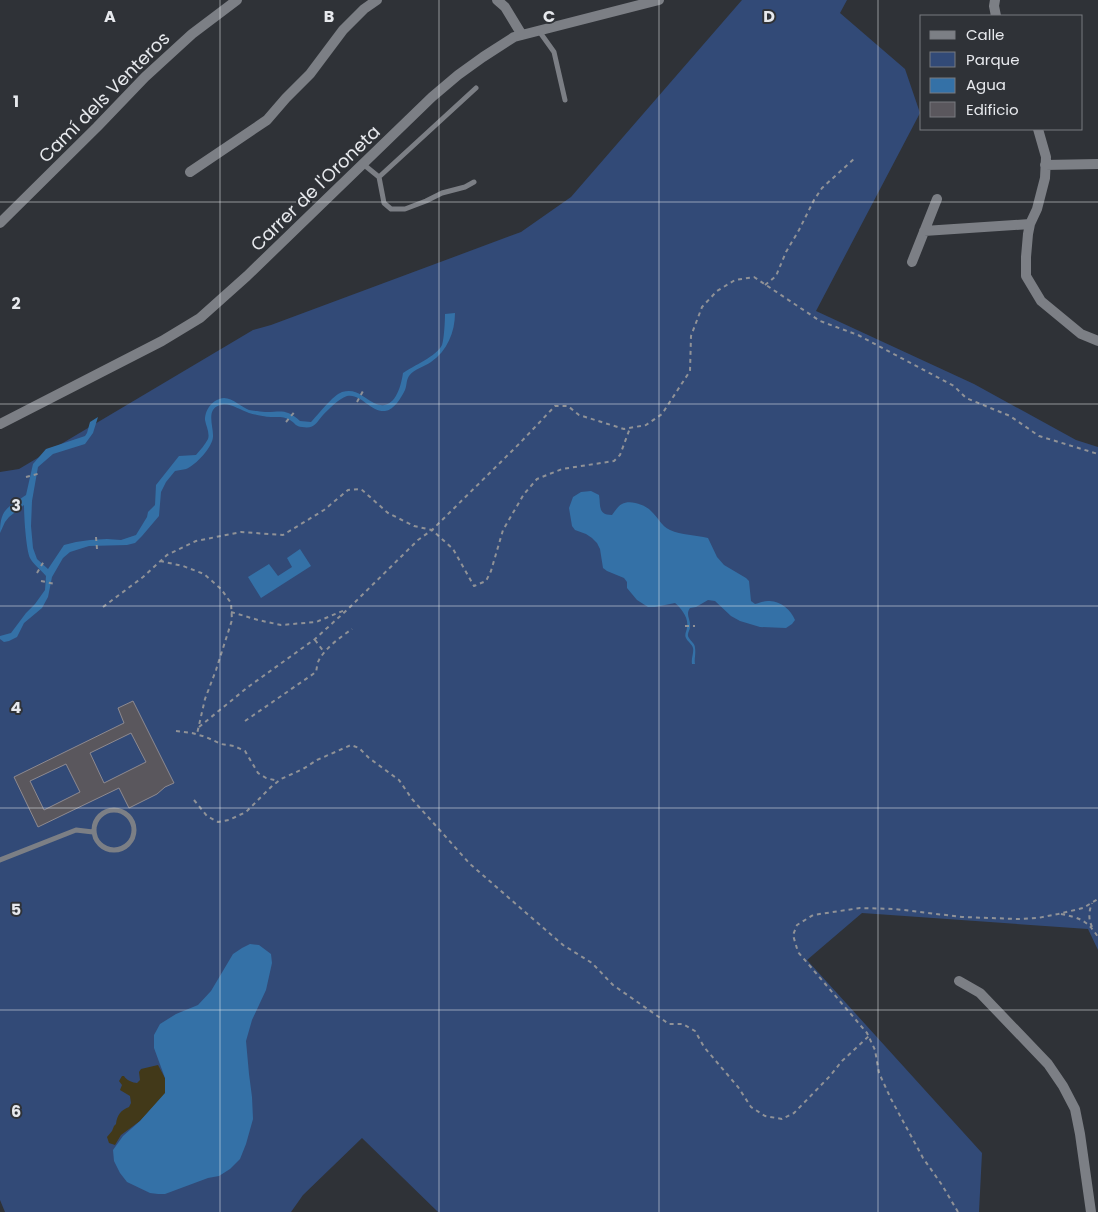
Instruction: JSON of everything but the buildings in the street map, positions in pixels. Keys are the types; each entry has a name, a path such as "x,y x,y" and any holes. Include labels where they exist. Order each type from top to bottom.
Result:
{"street":[{"name":"Camí dels Venteros","path":"0,223 145,77 192,34 237,0"},
{"path":"190,172 267,120 310,74 343,30 364,9 377,0"},
{"path":"497,0 505,7 522,35"},
{"name":"Carrer de l'Oroneta","path":"0,424 162,341 200,318 247,276 432,97 458,75 514,37 659,0"},
{"path":"995,0 996,15"},
{"path":"1038,130 1046,157 1045,178 1037,209 1030,224 1027,242 1026,276 1041,301 1081,334 1098,341"},
{"path":"1045,164 1098,164"},
{"path":"912,262 937,199"},
{"path":"924,231 1030,224"},
{"path":"959,981 980,993 1048,1064 1063,1086 1075,1109 1091,1212"}],"lane":[{"path":"539,31 554,52 565,100"},
{"path":"379,177 476,88"},
{"path":"363,164 379,177 384,203 391,209 405,209 442,192 464,187 474,182"},
{"path":"107,810 121,810 132,820 134,826 132,839 128,844 116,850 104,848 98,844 93,832 96,818 107,810"},
{"path":"0,860 76,830 93,832"}],"path":[{"path":"765,284 776,276 786,252 822,188 855,158"},
{"path":"199,727 248,687 315,640 418,540 432,530 555,406 568,406 579,415 624,429 646,426 662,414 690,371 691,336 702,307 717,291 735,280 754,277 820,321 858,335 954,386 966,398 1010,416 1039,436 1098,454"},
{"path":"357,402 363,390"},
{"path":"286,422 296,410"},
{"path":"103,607 143,577 167,555 196,541 241,532 283,535 324,510 348,490 361,489 388,513 414,526 432,530 452,549 474,586 486,581 491,571 503,530 524,494 537,478 562,469 614,461 620,455 630,428"},
{"path":"26,477 41,473"},
{"path":"96,537 97,549"},
{"path":"37,574 44,561"},
{"path":"160,561 183,566 204,574 221,589 231,604 232,620 205,699 197,734"},
{"path":"41,581 55,584"},
{"path":"232,612 281,625 316,622 348,609"},
{"path":"685,626 695,626"},
{"path":"245,721 316,672 318,661 324,652 352,629"},
{"path":"315,640 324,652"},
{"path":"176,731 197,734 245,751 258,773 266,778 278,781"},
{"path":"194,800 207,816 218,822 229,820 246,812 278,781 303,769 316,760 351,744 399,780 412,798 470,864 563,945 592,964 613,985 668,1024 683,1024 695,1031 704,1047 738,1086 751,1107 765,1116 782,1119 794,1113 868,1036"},
{"path":"958,1212 923,1158 891,1099 879,1073 875,1050 868,1036 798,952 793,935 797,926 813,915 860,908 895,909 962,917 1038,918 1082,908 1098,900"},
{"path":"1092,903 1089,909 1089,920 1098,936"},
{"path":"1061,914 1080,918 1093,929"}],"green space":[{"path":"742,0 847,0 840,13 905,69 920,113 816,311 974,384 1076,440 1098,447 1098,950 1088,929 862,913 807,960 982,1153 979,1212 438,1212 362,1138 303,1195 291,1212 5,1212 0,1200 0,472 19,469 253,330 521,232 571,197"}],"sand":[{"path":"158,1065 165,1078 165,1094 140,1121 121,1135 115,1145 109,1143 107,1137 116,1124 118,1115 129,1107 131,1103 130,1096 120,1090 122,1085 119,1081 122,1076 137,1083 140,1080 139,1072 141,1069"}],"water":[{"path":"455,313 454,327 446,347 437,358 411,374 401,397 388,410 380,411 357,397 347,396 334,404 315,425 306,427 298,426 285,418 257,415 223,404 216,407 212,414 213,439 211,444 195,464 186,469 175,471 166,482 161,492 159,516 142,536 135,543 127,545 89,546 70,552 63,558 52,577 48,597 42,608 24,623 17,637 4,642 0,639 0,636 11,633 45,590 46,576 33,562 29,554 24,505 9,517 0,533 0,525 6,509 26,495 33,464 46,449 85,436 90,422 98,417 93,433 85,444 53,454 38,467 32,501 31,526 33,548 37,559 48,569 64,545 90,540 121,540 136,535 148,512 155,505 156,485 179,456 196,455 207,441 209,434 205,416 210,405 216,400 227,398 249,410 284,412 289,413 300,421 311,422 330,401 342,392 356,392 374,403 387,404 395,397 403,373 430,357 442,345 445,314"},
{"path":"591,491 599,495 601,509 607,515 612,515 622,504 629,502 638,503 649,509 670,530 708,538 717,557 724,565 749,581 751,601 755,604 766,601 777,602 788,609 795,620 786,628 760,627 740,621 731,616 715,601 708,600 689,610 690,628 688,635 695,650 695,664 692,664 693,648 685,637 687,620 680,608 675,603 648,607 637,600 627,588 627,582 624,578 603,568 600,549 597,543 586,534 575,530 572,526 569,508 573,497 581,492"},
{"path":"300,549 311,566 261,598 248,577 269,564 278,576 292,567 287,558"},
{"path":"250,944 259,945 271,954 272,963 266,990 252,1020 246,1041 253,1119 240,1159 219,1176 208,1178 165,1194 150,1193 127,1182 114,1161 113,1150 123,1136 140,1121 165,1093 165,1078 154,1048 154,1035 160,1024 176,1014 198,1005 211,991 233,954"}]}
